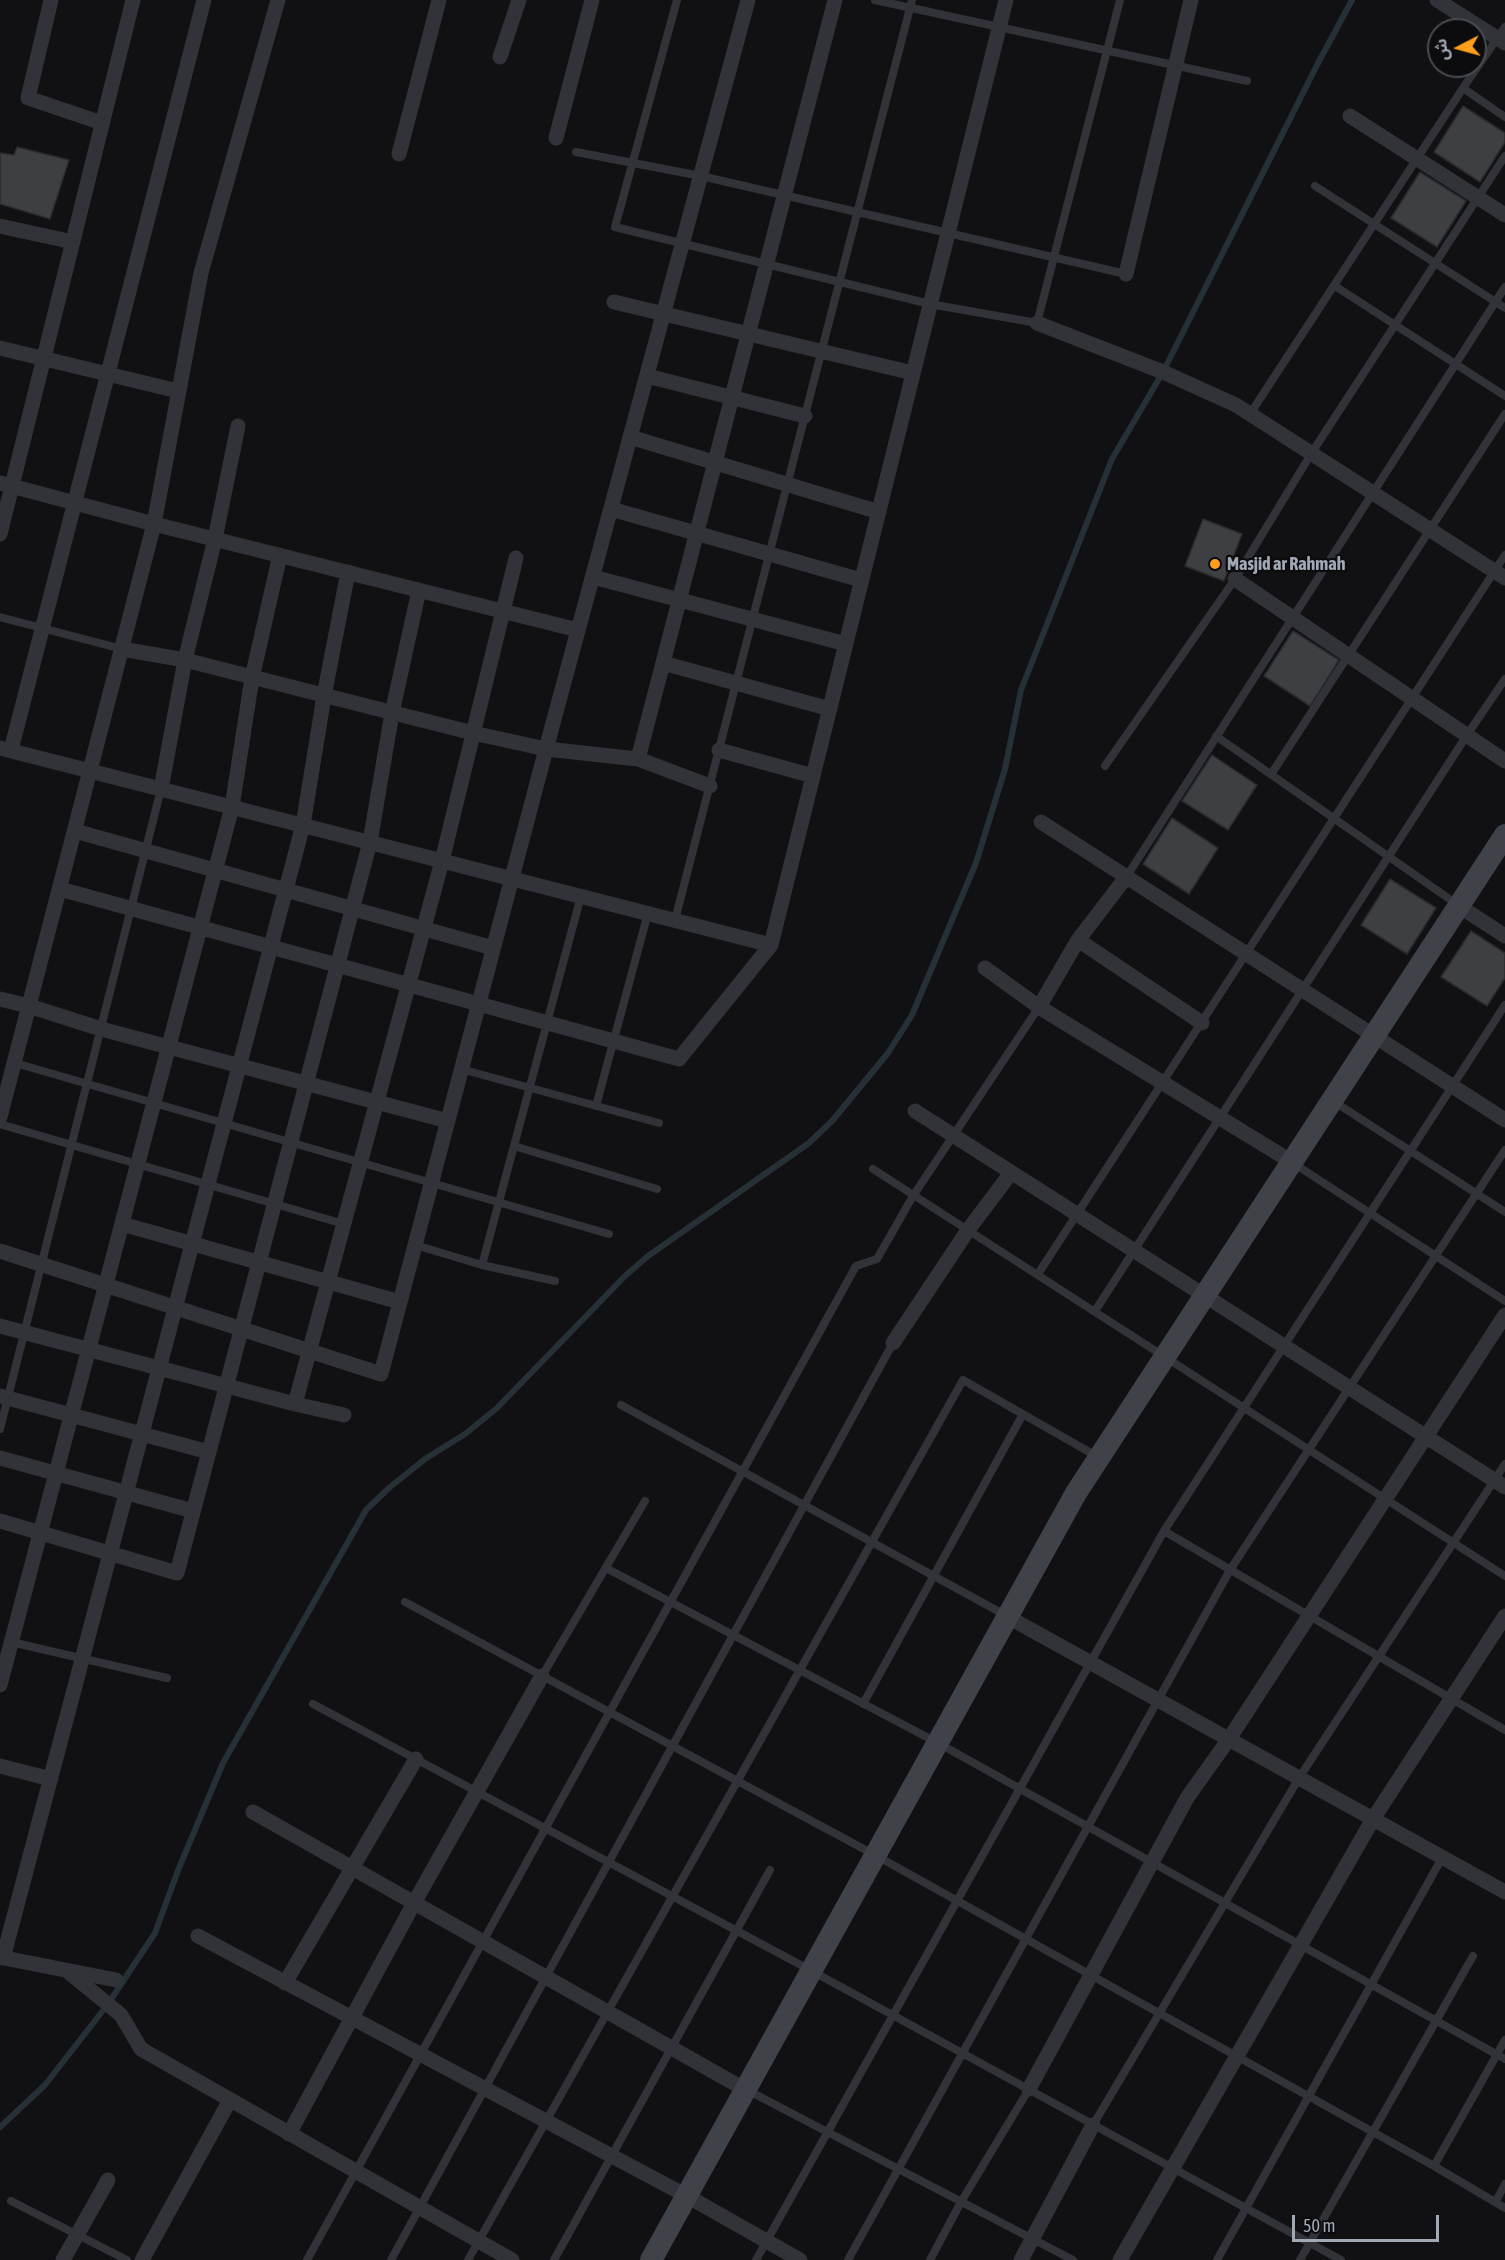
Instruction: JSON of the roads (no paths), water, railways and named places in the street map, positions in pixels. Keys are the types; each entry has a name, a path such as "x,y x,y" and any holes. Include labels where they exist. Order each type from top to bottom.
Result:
{"street":[{"path":"51,0 28,98 102,123"},
{"path":"0,534 6,485 44,359 133,0"},
{"path":"204,0 43,628 5,749 771,945"},
{"path":"0,1117 154,524 201,273 278,0"},
{"path":"399,154 439,0"},
{"path":"500,57 519,0"},
{"path":"556,138 592,0"},
{"path":"0,1251 381,1374 511,878 748,0"},
{"path":"638,759 835,0"},
{"path":"60,889 679,1059 771,945 1005,0"},
{"path":"1126,274 1191,0"},
{"path":"1437,0 1503,36"},
{"path":"1350,116 1505,215"},
{"path":"0,228 73,242"},
{"path":"614,302 913,373"},
{"path":"1037,323 1163,372 1236,405 1500,575"},
{"path":"0,348 178,391"},
{"path":"647,376 805,416"},
{"path":"161,789 185,660 238,426"},
{"path":"630,437 879,512"},
{"path":"6,485 578,630"},
{"path":"611,509 861,580"},
{"path":"0,1685 232,807 252,678 280,555"},
{"path":"295,1404 442,861 516,558"},
{"path":"116,1980 2,1957 303,825 324,696 348,572"},
{"path":"593,577 846,644"},
{"path":"1235,579 1505,761"},
{"path":"0,1521 177,1573 370,842 392,713 419,590"},
{"path":"122,649 185,660 473,733 546,749 638,759 710,786"},
{"path":"663,663 830,709"},
{"path":"719,750 813,776"},
{"path":"1041,822 1505,1120"},
{"path":"75,831 493,948"},
{"path":"651,2260 1076,1493 1459,906 1503,844"},
{"path":"1039,1007 1078,940 1127,876"},
{"path":"1459,906 1505,936"},
{"path":"1078,940 1202,1023"},
{"path":"985,968 1039,1007 1292,1162"},
{"path":"0,999 100,1029 448,1121"},
{"path":"915,1112 1500,1483"},
{"path":"894,1343 968,1230 1011,1173"},
{"path":"122,1224 400,1302"},
{"path":"1029,2089 1188,1798 1229,1739 1505,1315"},
{"path":"0,1326 344,1415"},
{"path":"4,1397 209,1452"},
{"path":"0,1458 193,1510"},
{"path":"1120,2260 1372,1819 1505,1616"},
{"path":"1008,1617 1505,1892"},
{"path":"289,2134 414,1903 542,1676"},
{"path":"285,1983 416,1759"},
{"path":"0,1766 51,1779"},
{"path":"253,1812 746,2090"},
{"path":"198,1936 687,2196 800,2260"},
{"path":"66,1970 121,2015 141,2049 512,2260"},
{"path":"142,2260 230,2100"},
{"path":"1021,2260 1093,2125"},
{"path":"63,2260 108,2180"}],"lane":[{"path":"677,0 615,227 930,304 1037,323 1120,0"},
{"path":"875,0 911,4 999,27 1247,81"},
{"path":"675,920 911,4"},
{"path":"1251,414 1463,88 1503,36"},
{"path":"1463,88 1505,117"},
{"path":"576,152 701,176 1126,274"},
{"path":"1105,766 1235,579 1311,454 1505,156"},
{"path":"1315,186 1505,308"},
{"path":"1335,286 1505,396"},
{"path":"1127,876 1505,287"},
{"path":"1272,773 1505,414"},
{"path":"1038,1274 1412,698 1500,575 1505,555"},
{"path":"0,617 122,649"},
{"path":"1095,1311 1505,679"},
{"path":"1216,736 1459,906"},
{"path":"0,1429 4,1397 24,1332 161,789"},
{"path":"482,1265 581,896"},
{"path":"596,1106 648,913"},
{"path":"756,2260 1164,1531 1505,1005"},
{"path":"307,2260 856,1266 877,1259 913,1196 1039,1007"},
{"path":"15,1062 609,1234"},
{"path":"461,1069 659,1123"},
{"path":"1332,1101 1505,1212"},
{"path":"0,1124 344,1224"},
{"path":"514,1146 657,1189"},
{"path":"848,2260 1230,1569 1505,1150"},
{"path":"1292,1162 1505,1301"},
{"path":"873,1169 1505,1576"},
{"path":"415,1245 482,1265 555,1281"},
{"path":"392,2260 894,1343"},
{"path":"468,2260 963,1380 1100,1458"},
{"path":"621,1405 1008,1617"},
{"path":"863,1704 1023,1414"},
{"path":"1093,2125 1299,1778 1453,1543 1500,1483 1505,1464"},
{"path":"542,1676 645,1501"},
{"path":"1164,1531 1505,1730"},
{"path":"606,1568 938,1743 1505,2059"},
{"path":"405,1602 874,1855 1434,2166 1505,2208"},
{"path":"11,1642 167,1678"},
{"path":"313,1704 812,1971 1341,2260"},
{"path":"1216,2260 1442,1857"},
{"path":"554,2260 770,1870"},
{"path":"1300,2260 1473,1956"},
{"path":"1434,2166 1505,2040"},
{"path":"930,2260 961,2202 1029,2089"},
{"path":"746,2090 1073,2260"},
{"path":"1496,2201 1505,2184"},
{"path":"11,2201 127,2260"}],"waterway":[{"path":"0,2127 45,2085 108,2004 155,1933 179,1868 223,1763 366,1510 425,1459 465,1434 496,1409 625,1276 648,1256 809,1143 833,1120 888,1053 912,1015 976,863 1005,769 1021,690 1112,459 1163,372 1352,0"}],"place":[{"name":"Masjid ar Rahmah","path":"1215,564"}]}
